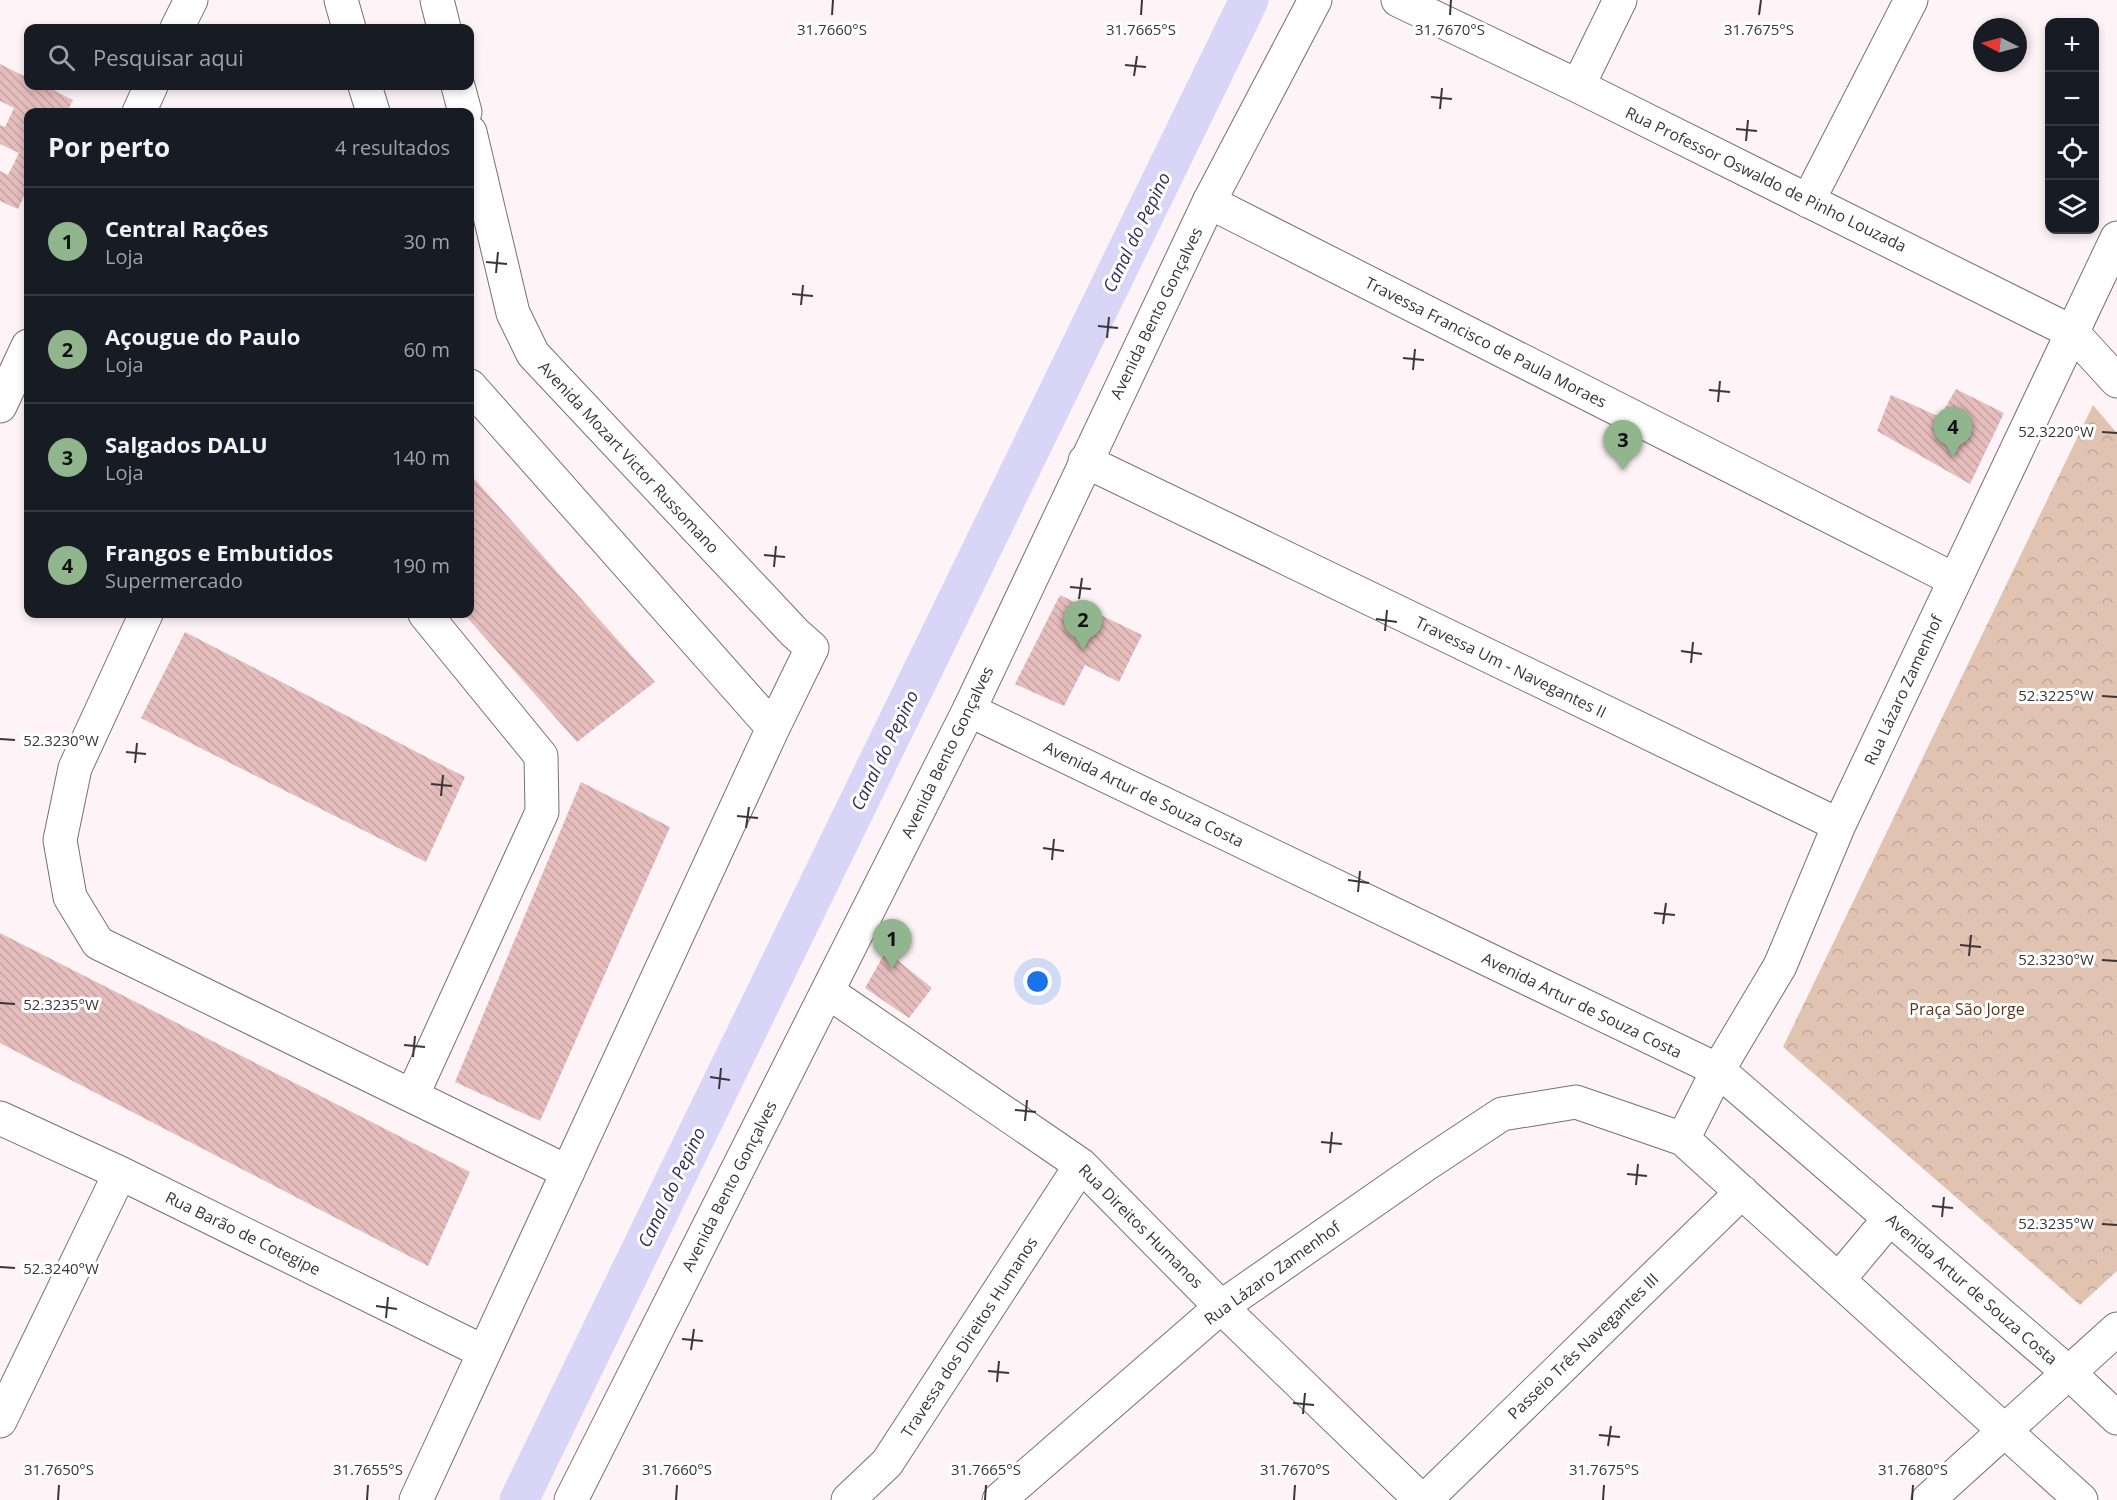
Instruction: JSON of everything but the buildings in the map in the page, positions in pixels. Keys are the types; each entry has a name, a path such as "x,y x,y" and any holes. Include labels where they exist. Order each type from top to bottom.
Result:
{"street":[{"path":"179,24 190,0"},
{"path":"341,0 348,24"},
{"path":"438,0 443,24"},
{"name":"Avenida Bento Gonçalves","path":"571,1500 969,710 1209,202 1315,0"},
{"name":"Rua Professor Oswaldo de Pinho Louzada","path":"1398,0 1578,86 2072,332 2117,381"},
{"path":"1578,86 1620,0"},
{"path":"1808,201 1911,0"},
{"path":"141,108 149,90"},
{"path":"367,90 372,108"},
{"path":"459,90 464,108"},
{"name":"Avenida Mozart Victor Russomano","path":"474,149 513,313 533,354 795,633 812,648 773,728"},
{"name":"Travessa Francisco de Paula Moraes","path":"1209,202 1955,580"},
{"name":"Rua Lázaro Zamenhof","path":"999,1500 1221,1307 1502,1114 1576,1102 1683,1139 1718,1070 1779,966 1839,825 2117,238"},
{"path":"0,406 24,355"},
{"path":"416,1500 773,728 474,391"},
{"name":"Travessa Um - Navegantes II","path":"1085,461 1839,825"},
{"path":"144,618 75,768 60,840 70,897 98,943 568,1172"},
{"path":"411,1096 542,812 541,756 428,618"},
{"name":"Avenida Artur de Souza Costa","path":"969,710 1718,1070 2069,1373 2117,1418"},
{"name":"Rua Direitos Humanos","path":"828,992 1081,1165 1221,1307 1423,1500"},
{"name":"Rua Barão de Cotegipe","path":"0,1118 120,1173 483,1352"},
{"path":"1683,1139 2081,1500"},
{"name":"Travessa dos Direitos Humanos","path":"848,1500 887,1462 1081,1165"},
{"path":"0,1421 120,1173"},
{"name":"Passeio Três Navegantes III","path":"1423,1500 1742,1192"},
{"path":"1839,1279 1890,1218"},
{"path":"1928,1500 2117,1329"}],"green space":[{"name":"Praça São Jorge","path":"2093,405 2117,433 2117,1271 2080,1305 1783,1047"}],"waterway":[{"name":"Canal do Pepino","path":"519,1500 1249,0"}],"place":[{"name":"Frangos e Embutidos","path":"1953,457"},
{"name":"Salgados DALU","path":"1623,470"},
{"name":"Açougue do Paulo","path":"1083,650"},
{"name":"Central Rações","path":"892,969"}]}
